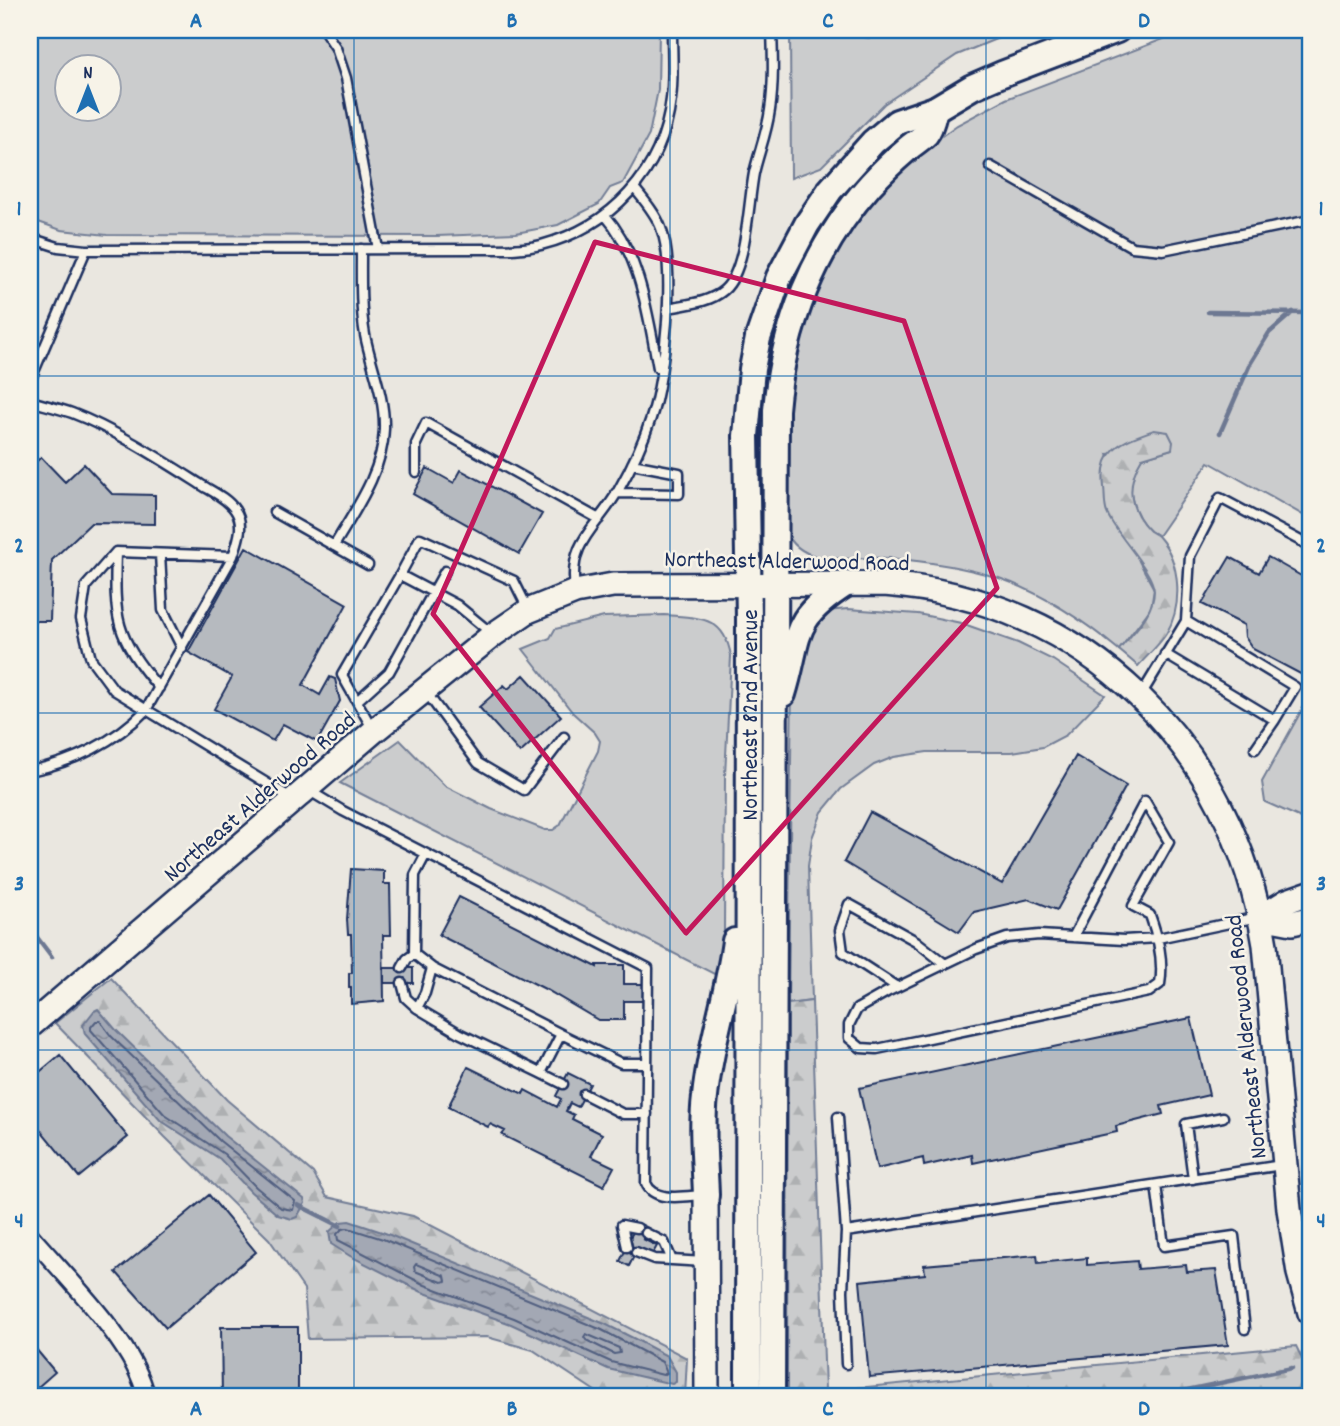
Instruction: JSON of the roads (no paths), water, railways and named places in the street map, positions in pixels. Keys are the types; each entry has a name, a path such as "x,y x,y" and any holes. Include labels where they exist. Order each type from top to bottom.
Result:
{"main road":[{"name":"Northeast 82nd Avenue","path":"748,1396 748,403 758,338 779,277 814,212 851,164 897,122 935,109 1002,74 1117,30"},
{"name":"Northeast 82nd Avenue","path":"772,1396 773,724 777,396 783,359 801,299 829,241 848,213 893,162 928,132 935,109"},
{"path":"773,724 802,622 821,600 846,584"},
{"path":"706,1195 705,1098 715,1037 731,973 749,851"}],"street":[{"name":"Northeast Alderwood Road","path":"30,1026 374,731 493,635 528,611 575,592 613,585 846,584 897,585 933,590 1012,612 1068,642 1116,676 1183,745 1214,792 1237,840 1255,890 1261,917 1293,1240 1310,1313"},
{"path":"1261,917 1287,901 1310,894"},
{"path":"1261,917 1292,923 1310,919"},
{"path":"706,1195 707,1396"},
{"path":"30,1236 122,1343 143,1382 146,1396"}],"lane":[{"path":"324,30 336,48 346,78 378,249"},
{"path":"30,239 58,247 86,250 492,249 538,246 568,237 621,203 635,189 655,154 671,99 672,30"},
{"path":"668,308 709,300 724,290 734,278 742,254 749,199 765,140 770,108 772,30"},
{"path":"990,166 1132,247 1163,250 1310,220"},
{"path":"575,592 575,556 584,538 617,494 632,464 652,417 660,378 668,308 667,262 662,228 635,189"},
{"path":"605,215 619,231 634,265 660,378"},
{"path":"334,546 367,490 377,466 384,430 382,400 365,336 361,306 361,249"},
{"path":"30,381 86,250"},
{"path":"30,401 72,413 168,464 223,499 236,511 241,526 240,538 233,556 146,710 135,722 89,751 52,766 30,771"},
{"path":"416,472 416,444 426,423 599,519"},
{"path":"617,494 679,494 679,473 632,464"},
{"path":"1139,698 1185,621 1190,556 1220,498 1310,546"},
{"path":"274,512 368,565"},
{"path":"374,731 342,675 420,538 514,581 528,611"},
{"path":"116,552 233,556"},
{"path":"116,552 115,604 121,634 135,660 159,688"},
{"path":"116,552 86,586 81,619 91,660 114,690 300,794 336,808 648,968 646,1183 649,1191 667,1197 706,1195"},
{"path":"160,554 163,610 182,648"},
{"path":"357,701 389,672 445,571"},
{"path":"400,575 457,605 493,635"},
{"path":"1185,621 1295,687 1255,749"},
{"path":"1166,654 1275,720"},
{"path":"424,690 478,763 524,790 564,737"},
{"path":"1073,937 1145,801 1169,842 1133,906 1150,915 1158,938 1163,970 1160,984 1149,992 877,1049 861,1048 849,1038 849,1024 857,1009 976,949 1007,938 1039,935 1073,937 1124,940 1158,938 1261,917"},
{"path":"414,954 415,874 426,854"},
{"path":"897,987 843,952 840,930 849,904 916,941 945,964"},
{"path":"414,954 432,968 621,1063 647,1063"},
{"path":"402,968 414,954"},
{"path":"417,1009 432,968"},
{"path":"402,983 406,998 417,1009 459,1033 563,1084"},
{"path":"541,1073 561,1034"},
{"path":"584,1094 623,1114 647,1114"},
{"path":"838,1117 846,1232 843,1291 846,1364"},
{"path":"1194,1179 1186,1124 1223,1117"},
{"path":"846,1232 1285,1164"},
{"path":"1156,1185 1164,1246 1234,1236 1245,1329"},
{"path":"627,1247 622,1225 637,1228"},
{"path":"646,1233 664,1242 672,1260"},
{"path":"636,1252 654,1259 706,1262"}],"water":[{"path":"98,1009 116,1030 225,1136 304,1199 305,1203 297,1217 292,1219 278,1215 251,1192 220,1159 160,1120 85,1034 83,1025"},
{"path":"349,1221 385,1233 605,1324 667,1356 676,1372 676,1382 672,1384 608,1369 511,1324 422,1292 331,1244 329,1232 340,1222"}],"waterway":[{"path":"1208,312 1310,313"},
{"path":"1220,433 1250,364 1269,333 1293,312"},
{"path":"30,928 52,957"},
{"path":"298,1205 340,1226"},
{"path":"1158,1396 1292,1368"}]}
